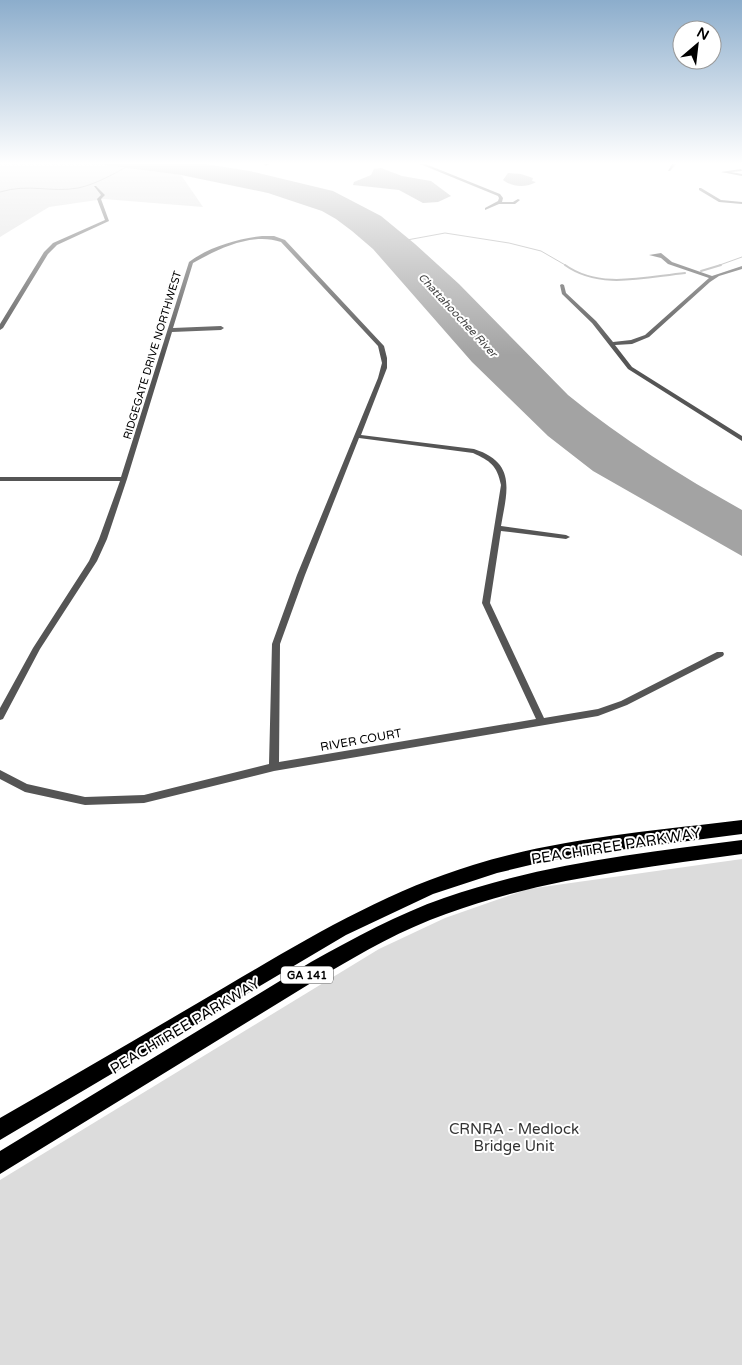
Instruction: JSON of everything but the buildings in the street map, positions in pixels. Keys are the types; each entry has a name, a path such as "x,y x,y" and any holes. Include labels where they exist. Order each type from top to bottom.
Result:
{"highway":[{"name":"PEACHTREE PARKWAY","path":"0,1130 340,929 411,895 452,880 520,860 574,849 742,827"},
{"name":"PEACHTREE PARKWAY","path":"0,1163 333,960 416,917 472,896 529,880 619,864 742,847"}],"street":[{"path":"0,328 46,253 55,244 92,228"},
{"name":"RIDGEGATE DRIVE NORTHWEST","path":"0,716 37,648 93,561 124,479 191,262 212,252 259,236 280,239 381,346 386,357 385,366 301,574 276,644 274,767"},
{"path":"661,257 685,269 713,278"},
{"path":"610,344 632,342 647,336 713,278 742,267"},
{"path":"562,285 564,292 594,322 623,362 638,375 742,439"},
{"path":"170,330 221,328"},
{"path":"357,436 474,451 490,459 501,468 504,485 486,603 541,721"},
{"path":"0,480 124,479"},
{"path":"498,528 566,537"},
{"name":"RIVER COURT","path":"0,774 25,788 85,801 144,799 274,767 598,712 624,703 720,654"}],"green space":[{"path":"0,228 15,228 0,237"},
{"name":"CRNRA - Medlock Bridge Unit","path":"742,859 742,1365 0,1365 0,1180 379,949 445,918 528,889"}],"water":[{"name":"Chattahoochee River","path":"348,228 395,228 459,284 568,395 609,427 652,456 742,510 742,556 593,471 548,436 472,362 373,249"}],"waterway":[{"path":"407,240 445,233 509,243 541,251 567,266"},
{"path":"717,266 742,257"},
{"path":"565,265 579,273 608,280 639,279 685,273"},
{"path":"701,271 721,265"}]}
